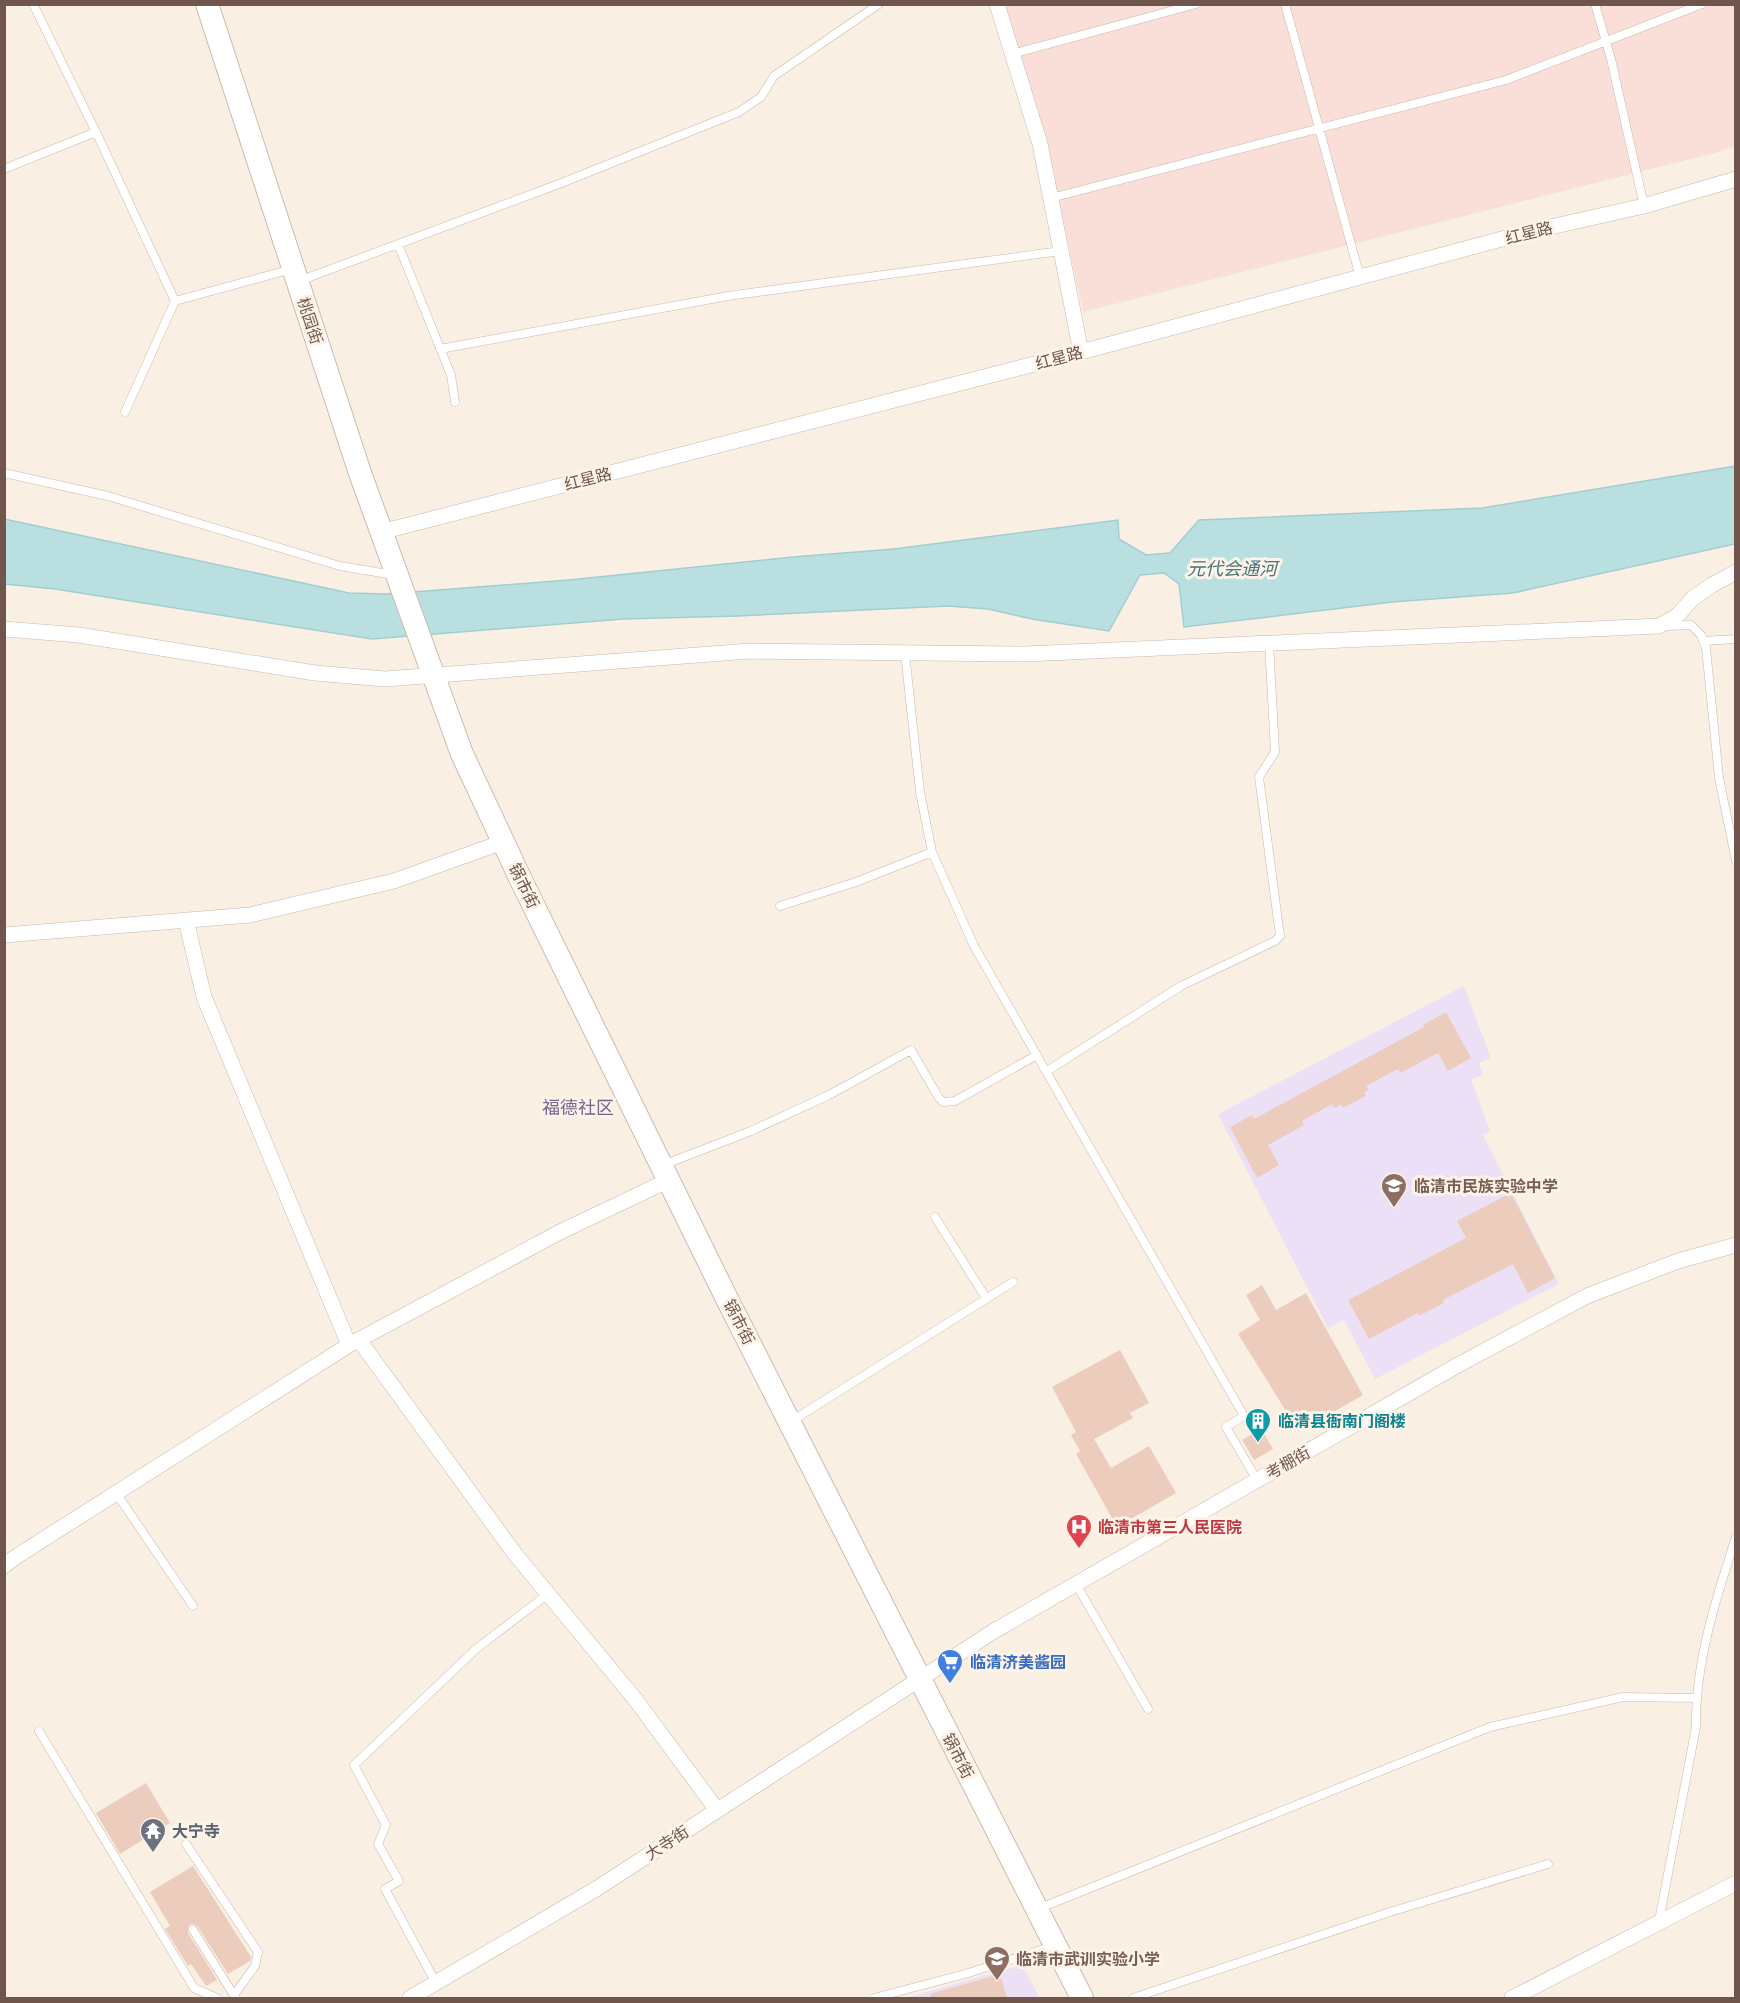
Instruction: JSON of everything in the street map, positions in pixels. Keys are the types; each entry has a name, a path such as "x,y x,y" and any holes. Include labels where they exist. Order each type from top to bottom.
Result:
{"street":[{"name":"桃园街","path":"207,4 360,473 419,635"},
{"path":"998,4 1040,144 1081,352"},
{"name":"红星路","path":"381,532 1081,352 1528,232 1644,206 1736,179"},
{"path":"4,629 79,635 315,674 385,679 750,651 1025,654 1659,626 1677,616 1693,598 1736,572"},
{"name":"锅市街","path":"419,635 462,754 503,842 789,1422 1082,1998"},
{"path":"4,935 250,915 394,881 503,842"},
{"path":"186,921 204,997 354,1343 508,1545 635,1699 717,1810"},
{"path":"4,1566 354,1343 665,1173"},
{"name":"考棚街","path":"919,1680 994,1631 1458,1365 1587,1296 1678,1261 1736,1245"},
{"name":"大寺街","path":"415,1997 596,1889 919,1680"},
{"path":"1515,1998 1736,1883"}],"lane":[{"path":"33,4 175,301 125,412"},
{"path":"175,301 295,275 398,244 559,184 739,112 761,97 774,76 879,4"},
{"path":"1012,54 1196,4"},
{"path":"1285,4 1360,277"},
{"path":"1595,4 1606,41 1644,206"},
{"path":"1051,198 1506,80 1702,4"},
{"path":"4,169 96,132"},
{"path":"398,244 451,375 455,402"},
{"path":"440,349 728,296 1061,250"},
{"path":"4,473 108,496 340,566 397,575"},
{"path":"1659,626 1691,625 1697,629 1706,648 1719,778 1736,861"},
{"path":"1703,641 1736,639"},
{"path":"1047,1071 1181,986 1275,941 1280,936 1259,777 1275,752 1269,643"},
{"path":"905,653 920,792 932,852 974,946 1244,1416 1226,1427 1257,1480"},
{"path":"780,906 856,882 932,852"},
{"path":"665,1173 829,1095 911,1050 943,1102 955,1101 1037,1054"},
{"path":"935,1217 986,1298"},
{"path":"789,1422 1013,1282"},
{"path":"116,1493 193,1606"},
{"path":"1658,1923 1696,1727 1695,1698 1716,1599 1736,1537"},
{"path":"1076,1584 1148,1709"},
{"path":"436,1983 385,1889 399,1881 378,1844 386,1826 354,1765 476,1649 548,1594"},
{"path":"1037,1910 1490,1726 1623,1697 1695,1698"},
{"path":"39,1731 194,1988 217,1998"},
{"path":"186,1844 258,1952 255,1966 235,1997 193,1930"},
{"path":"1133,1998 1390,1912 1548,1864"},
{"path":"874,1998 965,1974 1055,1946"}],"shaded area":[{"path":"1004,5 1735,5 1735,146 1715,153 1083,312 1052,169"},
{"name":"临清市民族实验中学","path":"1464,986 1491,1058 1479,1063 1483,1075 1471,1079 1490,1131 1483,1135 1559,1284 1375,1379 1344,1320 1328,1328 1218,1114"},
{"name":"临清市武训实验小学","path":"1022,1965 1040,1998 905,1998"}],"water":[{"name":"元代会通河","path":"1736,466 1735,544 1513,593 1392,602 1184,627 1179,584 1164,573 1140,575 1109,631 1032,619 988,609 948,606 623,619 372,639 55,589 5,584 4,519 349,593 387,594 569,580 894,549 1118,520 1119,539 1146,555 1170,553 1199,520 1482,508"}],"building":[{"path":"1446,1012 1471,1058 1448,1071 1438,1053 1400,1073 1398,1069 1366,1086 1369,1090 1364,1092 1366,1096 1343,1108 1341,1105 1334,1108 1332,1104 1302,1121 1304,1125 1268,1145 1279,1165 1257,1178 1230,1127 1252,1115 1254,1119 1424,1027 1423,1025"},
{"path":"1511,1193 1555,1278 1528,1293 1513,1264 1443,1300 1444,1303 1419,1316 1418,1313 1369,1339 1348,1300 1466,1238 1457,1221"},
{"path":"1262,1285 1276,1310 1306,1293 1363,1395 1299,1432 1238,1334 1260,1320 1246,1295"},
{"path":"1120,1350 1149,1403 1130,1413 1133,1418 1094,1439 1111,1468 1149,1446 1176,1493 1117,1527 1076,1454 1080,1451 1071,1435 1076,1432 1052,1387"},
{"name":"临清县衙南门阁楼","path":"1261,1429 1273,1449 1254,1460 1242,1440"},
{"path":"146,1783 170,1823 120,1854 96,1813"},
{"path":"193,1866 251,1957 250,1961 228,1974 198,1927 193,1924 189,1925 188,1933 217,1980 206,1986 191,1964 188,1966 165,1929 170,1926 150,1892"},
{"path":"1000,1974 1007,1998 931,1998 930,1994"}],"place":[{"name":"临清市民族实验中学","path":"1394,1209"},
{"name":"临清县衙南门阁楼","path":"1258,1444"},
{"name":"临清市第三人民医院","path":"1079,1550"},
{"name":"临清济美酱园","path":"950,1685"},
{"name":"大宁寺","path":"153,1854"},
{"name":"临清市武训实验小学","path":"997,1982"}],"district":[{"name":"福德社区","path":"578,1108"}]}
